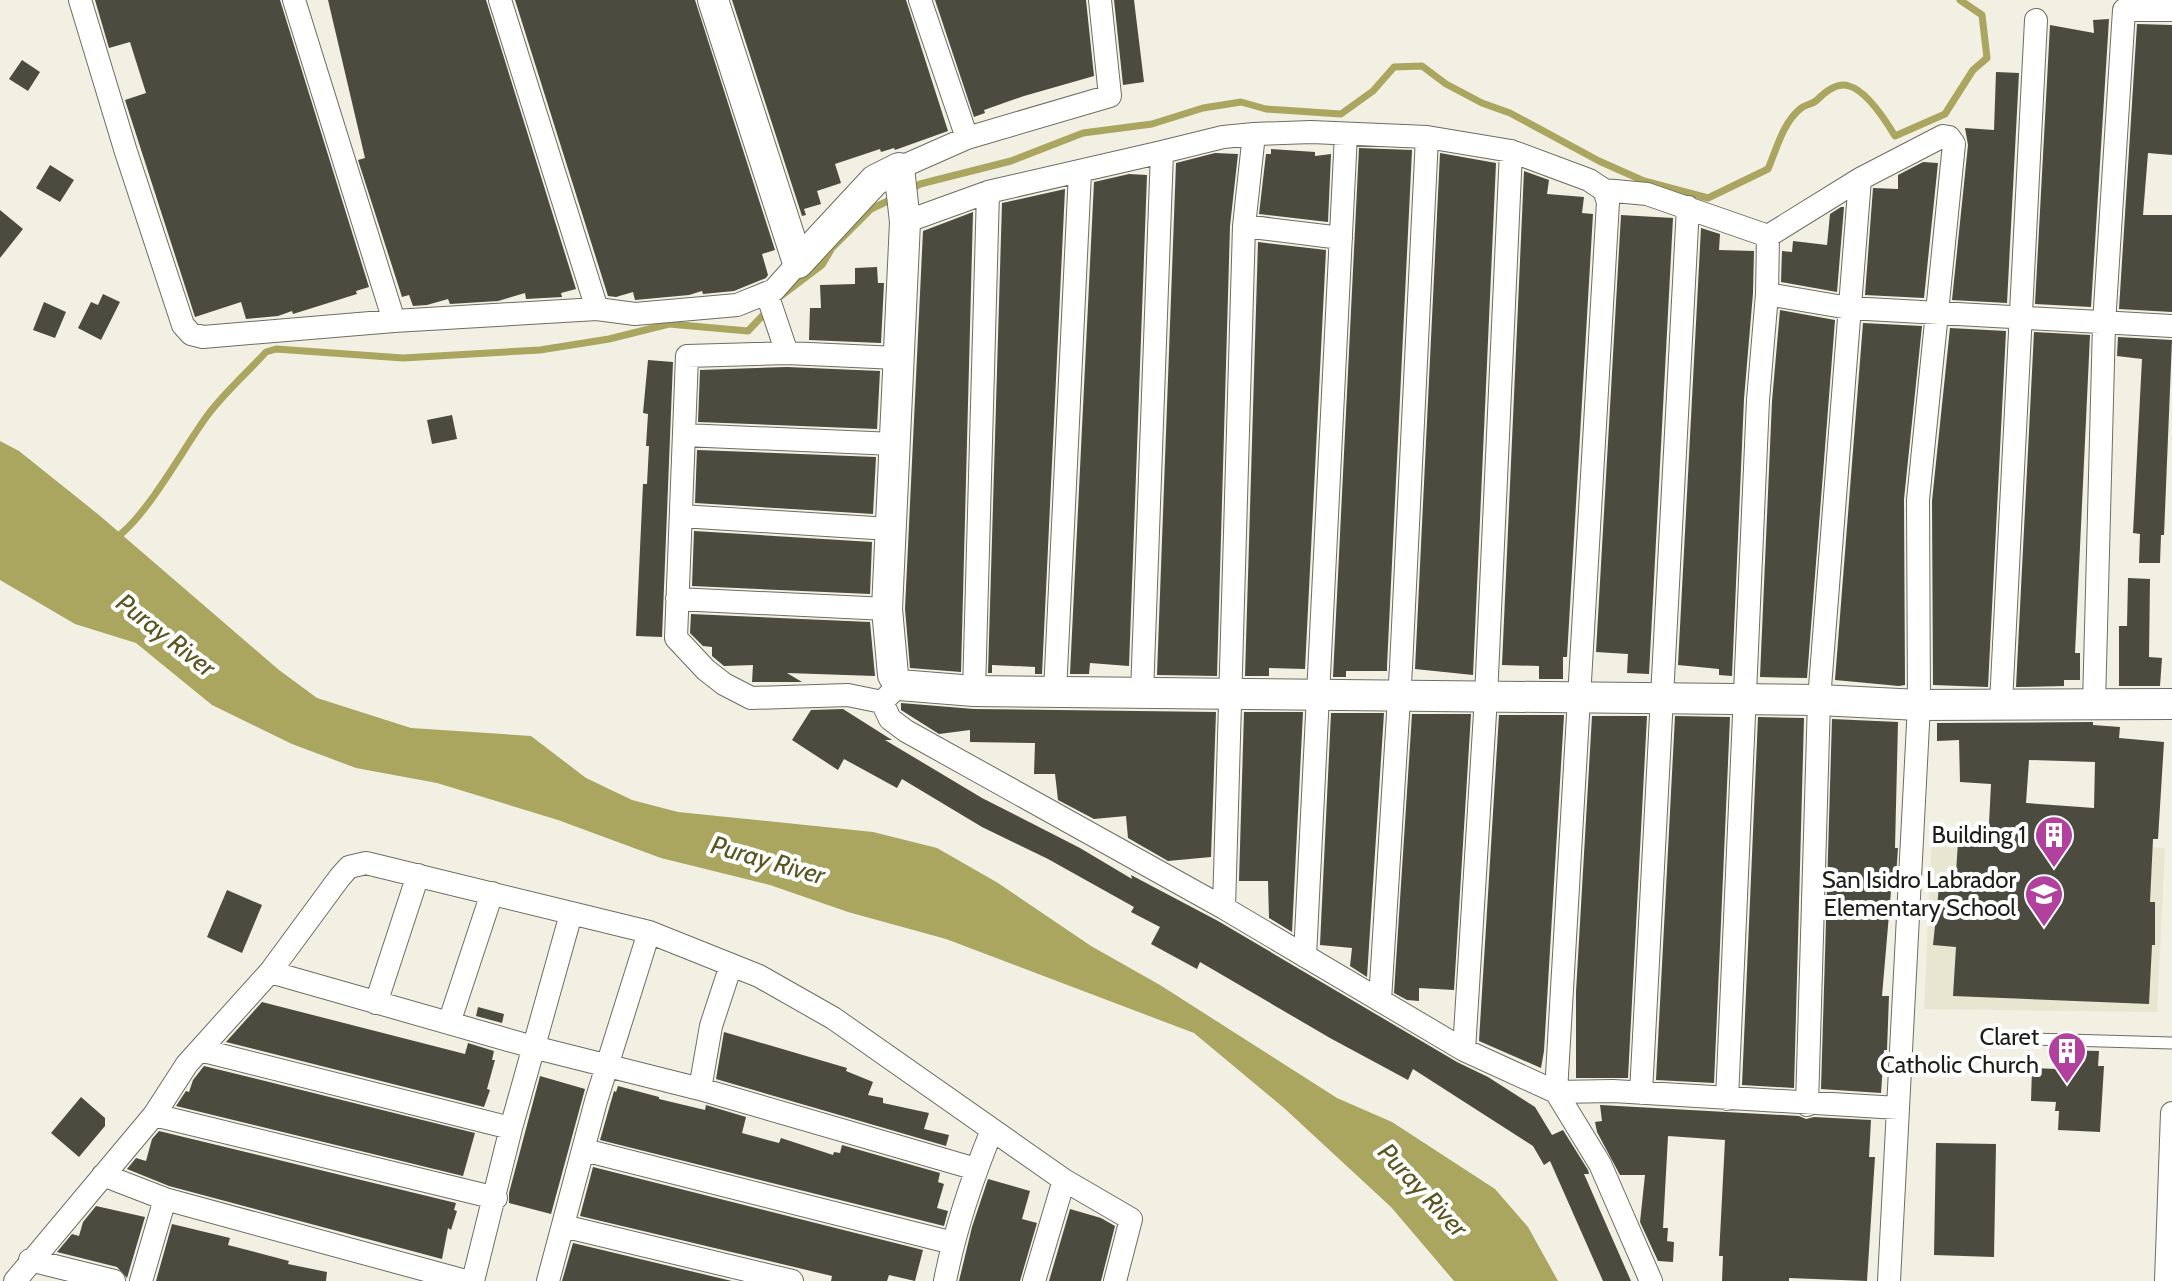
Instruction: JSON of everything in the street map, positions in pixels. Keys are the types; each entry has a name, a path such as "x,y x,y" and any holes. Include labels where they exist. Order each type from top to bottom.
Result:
{"street":[{"path":"80,0 183,325 191,334 203,337 394,321 597,309 635,314 737,305 769,299 875,180 902,196 988,192 1223,137 1254,134 1427,137 1511,151 1589,180 1604,190 1647,194 1768,236"},
{"path":"294,0 394,321"},
{"path":"500,0 597,309"},
{"path":"713,0 798,263"},
{"path":"920,0 967,138"},
{"path":"1100,0 1110,96 967,138 902,196 887,609 893,675 890,719 906,731 1224,908 1464,1050 1556,1092 1641,1093 1898,1108"},
{"path":"2094,704 2104,324 2124,10 2172,10"},
{"path":"2001,703 2036,20"},
{"path":"1224,908 1244,226 1254,134"},
{"path":"1305,956 1346,134"},
{"path":"1768,236 1860,179 1943,136 1949,137 1954,144 1918,500 1919,705 1889,1281"},
{"path":"1380,1000 1399,696 1427,137"},
{"path":"1464,1050 1486,697 1511,151"},
{"path":"1142,693 1162,152"},
{"path":"1055,692 1080,172"},
{"path":"1807,1105 1819,700 1860,179"},
{"path":"1604,190 1608,202 1556,1092 1600,1164 1651,1281"},
{"path":"974,691 988,192"},
{"path":"1641,1093 1688,207"},
{"path":"1244,226 1341,238"},
{"path":"1727,1099 1768,236"},
{"path":"1767,294 1849,308 1935,315 2172,326"},
{"path":"769,299 787,353"},
{"path":"897,358 787,353 687,356 676,638 706,670 745,695 760,698 974,691 1819,700 1919,705 2172,704"},
{"path":"684,435 894,444"},
{"path":"681,516 890,529"},
{"path":"677,599 887,609"},
{"path":"15,1281 154,1115 187,1064 270,972 349,867 366,863 649,932 759,976 833,1018 1064,1180 1131,1219 1115,1281"},
{"path":"376,1003 418,875"},
{"path":"449,1023 492,893"},
{"path":"473,1281 511,1128 571,914"},
{"path":"548,1281 596,1101 649,932"},
{"path":"700,1089 711,1026 731,965"},
{"path":"270,972 533,1047 700,1089 976,1169"},
{"path":"200,1050 511,1128"},
{"path":"2166,1281 2172,1113"},
{"path":"154,1115 496,1198"},
{"path":"945,1281 953,1243 976,1169 992,1130"},
{"path":"584,1150 953,1243"},
{"path":"103,1175 165,1199 466,1281"},
{"path":"1034,1281 1064,1180"},
{"path":"141,1281 165,1199"},
{"path":"563,1226 792,1281"},
{"path":"30,1260 114,1281"}],"lane":[{"path":"2028,1039 2172,1043"}],"shaded area":[{"name":"San Isidro Labrador Elementary School","path":"1932,835 2165,848 2157,1012 1924,1009"}],"water":[{"name":"Puray River","path":"0,441 19,451 99,515 279,670 317,698 411,728 531,736 586,778 632,800 678,812 873,832 937,848 998,883 1091,946 1160,985 1337,1098 1392,1122 1495,1189 1528,1227 1558,1281 1454,1281 1391,1207 1284,1108 1194,1033 946,939 848,912 770,885 661,858 558,820 437,783 356,768 292,744 212,705 136,643 75,624 0,580"}],"building":[{"path":"95,0 280,0 369,287 356,291 357,294 293,314 292,311 278,316 246,319 241,302 195,317 125,100 146,93 130,42 109,48"},
{"path":"328,0 486,0 576,289 561,293 562,297 526,299 525,293 498,301 450,304 448,299 413,306 409,295 402,297 358,160 365,158"},
{"path":"515,0 695,0 775,250 762,254 768,275 766,278 734,291 703,294 702,291 635,300 633,292 608,296"},
{"path":"732,0 906,0 948,131 895,150 881,152 880,149 835,164 841,183 817,191 821,204 804,209 806,215 802,216"},
{"path":"935,0 1086,0 1094,76 1024,96 984,110 985,113 974,117"},
{"path":"1114,0 1134,0 1144,82 1123,85"},
{"path":"2109,19 2091,307 2035,304 2050,25 2094,33 2093,20"},
{"path":"2137,24 2172,25 2172,155 2148,153 2143,215 2172,215 2172,312 2119,309"},
{"path":"22,60 40,72 28,91 9,79"},
{"path":"1996,72 2019,73 2007,303 1952,300 1968,145 1965,128 1994,130"},
{"path":"1359,148 1412,150 1387,671 1346,671 1346,677 1333,677"},
{"path":"1271,149 1315,152 1315,156 1331,154 1328,222 1259,214 1266,154 1271,154"},
{"path":"1215,153 1238,154 1230,226 1217,676 1157,675 1176,163"},
{"path":"1440,153 1496,163 1473,675 1415,669"},
{"path":"1923,162 1938,163 1924,298 1865,295 1873,188 1898,189 1898,175"},
{"path":"50,165 74,180 60,202 36,188"},
{"path":"1524,171 1549,180 1547,194 1584,197 1582,213 1593,214 1567,657 1563,657 1563,679 1539,679 1539,666 1502,665"},
{"path":"1129,174 1147,175 1129,666 1090,663 1089,674 1070,674 1094,182"},
{"path":"1065,189 1042,674 1035,674 1035,667 992,665 992,673 988,673 1002,203"},
{"path":"1844,207 1837,292 1781,282 1782,251 1792,252 1793,241 1827,245 1830,214"},
{"path":"0,210 23,229 0,258"},
{"path":"973,212 961,672 910,668 905,609 923,231"},
{"path":"1621,215 1673,218 1649,674 1627,673 1628,654 1596,652"},
{"path":"1701,228 1720,234 1719,250 1754,251 1732,676 1719,675 1719,669 1678,665"},
{"path":"1258,242 1326,250 1305,669 1269,668 1269,676 1245,676"},
{"path":"877,267 878,283 884,283 881,343 809,340 810,308 821,308 820,285 855,284 855,268"},
{"path":"103,294 120,302 101,340 78,328 91,302 98,305"},
{"path":"44,302 66,312 55,338 33,330"},
{"path":"1780,310 1835,320 1807,678 1760,677 1772,401"},
{"path":"1863,323 1922,326 1904,499 1905,685 1899,686 1835,680"},
{"path":"1950,328 2006,331 1988,687 1933,685 1932,501"},
{"path":"2034,332 2090,335 2075,653 2080,653 2080,680 2064,680 2064,686 2016,687"},
{"path":"2118,337 2172,340 2164,535 2161,535 2160,563 2139,563 2140,534 2133,533 2142,359 2117,356"},
{"path":"648,360 673,362 662,637 636,636 643,484 647,484 649,446 646,446 648,414 643,413"},
{"path":"787,367 880,371 877,429 698,422 700,370"},
{"path":"452,415 457,439 432,444 427,420"},
{"path":"697,450 876,457 873,514 695,503"},
{"path":"694,531 872,542 870,594 692,586"},
{"path":"2128,578 2150,579 2149,657 2162,658 2160,686 2119,686 2119,626 2127,626"},
{"path":"691,614 870,622 875,676 787,673 802,682 752,682 753,665 724,666 712,656 712,647 703,646 690,633"},
{"path":"901,703 974,709 1216,712 1211,857 1168,861 1128,838 1126,816 1094,819 1058,800 1055,774 1034,774 1035,743 970,742 970,730 939,734 901,710"},
{"path":"843,709 892,740 885,740 982,798 1080,848 1132,879 1131,875 1218,921 1535,1107 1552,1135 1563,1130 1588,1170 1589,1174 1584,1174 1631,1281 1603,1281 1550,1161 1544,1165 1533,1146 1413,1069 1408,1080 1200,962 1197,969 1151,944 1160,927 1131,912 1134,907 1048,859 982,827 902,779 897,788 844,759 838,770 792,740 811,710"},
{"path":"1244,712 1303,712 1292,932 1269,918 1268,881 1239,881"},
{"path":"1331,713 1384,713 1367,977 1350,966 1352,948 1320,945"},
{"path":"1412,714 1471,714 1454,990 1419,988 1419,1001 1407,1000 1394,993"},
{"path":"1499,715 1564,715 1541,1068 1479,1041"},
{"path":"1592,716 1647,716 1628,1078 1576,1078 1576,992"},
{"path":"1675,716 1730,717 1714,1083 1656,1080"},
{"path":"1758,717 1804,718 1794,1088 1742,1085"},
{"path":"1832,719 1898,722 1895,848 1898,848 1882,996 1889,996 1887,1050 1884,1050 1881,1093 1821,1089"},
{"name":"San Isidro Labrador Elementary School","path":"2093,722 2093,725 2120,727 2119,738 2164,742 2158,839 2153,839 2150,902 2155,902 2155,945 2152,945 2149,1004 1953,996 1956,947 1933,945 1939,887 1955,888 1958,842 1988,844 1991,784 1960,782 1959,740 1937,741 1937,723","holes":["2029,760 2095,762 2094,808 2026,803"]},
{"path":"227,890 262,905 242,953 207,937"},
{"path":"262,1002 465,1054 468,1043 494,1051 492,1060 495,1060 487,1089 490,1090 484,1107 226,1042"},
{"path":"478,1007 504,1014 502,1023 476,1016"},
{"path":"724,1032 847,1068 846,1071 873,1082 868,1095 883,1098 883,1103 929,1113 924,1129 949,1135 946,1146 716,1079"},
{"name":"Claret Catholic Church","path":"2058,1050 2099,1051 2098,1066 2104,1066 2100,1132 2058,1130 2056,1102 2031,1101 2032,1068 2057,1069"},
{"path":"204,1066 475,1133 463,1176 176,1106 186,1091 189,1092 193,1080"},
{"path":"540,1076 585,1089 551,1214 509,1203"},
{"path":"618,1086 659,1099 705,1110 706,1105 746,1117 742,1133 779,1143 781,1138 833,1155 834,1152 840,1153 842,1145 940,1173 938,1182 944,1184 937,1208 948,1211 944,1226 600,1140"},
{"path":"81,1097 105,1118 105,1126 79,1157 51,1133"},
{"path":"1600,1105 1799,1116 1806,1119 1871,1120 1869,1157 1875,1157 1867,1281 1789,1278 1789,1281 1722,1281 1723,1256 1719,1256 1725,1140 1668,1136 1663,1228 1668,1228 1667,1241 1674,1242 1673,1262 1658,1261 1640,1222 1645,1175 1620,1175 1597,1132 1595,1122 1602,1121"},
{"path":"159,1131 456,1203 454,1210 457,1211 451,1230 448,1228 442,1259 169,1186 127,1169 136,1158 146,1161 152,1139"},
{"path":"1936,1143 1996,1144 1994,1257 1934,1255"},
{"path":"593,1167 923,1250 915,1281 889,1275 887,1281 831,1281 832,1276 580,1216"},
{"path":"988,1179 1030,1191 1022,1219 1037,1223 1020,1281 959,1281"},
{"path":"96,1206 145,1217 127,1278 117,1267 57,1252 72,1234 79,1236 83,1222"},
{"path":"1070,1209 1101,1218 1115,1226 1101,1281 1049,1281"},
{"path":"172,1224 230,1238 228,1245 289,1261 288,1264 327,1272 326,1281 156,1281"},
{"path":"573,1243 732,1281 562,1281"}],"waterway":[{"path":"909,191 920,184 1011,161 1083,133 1152,124 1203,108 1241,102 1266,109 1341,114 1373,91 1394,67 1422,66 1446,84 1482,103 1510,113 1599,161 1644,181 1708,198 1768,169 1789,121 1802,107 1815,102 1835,87 1849,86 1863,94 1895,136 1945,114 1973,70 1987,58 1982,15 1960,0"},
{"path":"781,296 822,265 832,248 871,209 894,198"},
{"path":"114,539 126,530 151,500 214,408 266,352 276,349 403,358 540,350 609,339 669,324 748,331 767,311"}],"place":[{"name":"Building 1","path":"2054,869"},
{"name":"San Isidro Labrador Elementary School","path":"2044,928"},
{"name":"Claret Catholic Church","path":"2067,1085"}]}
